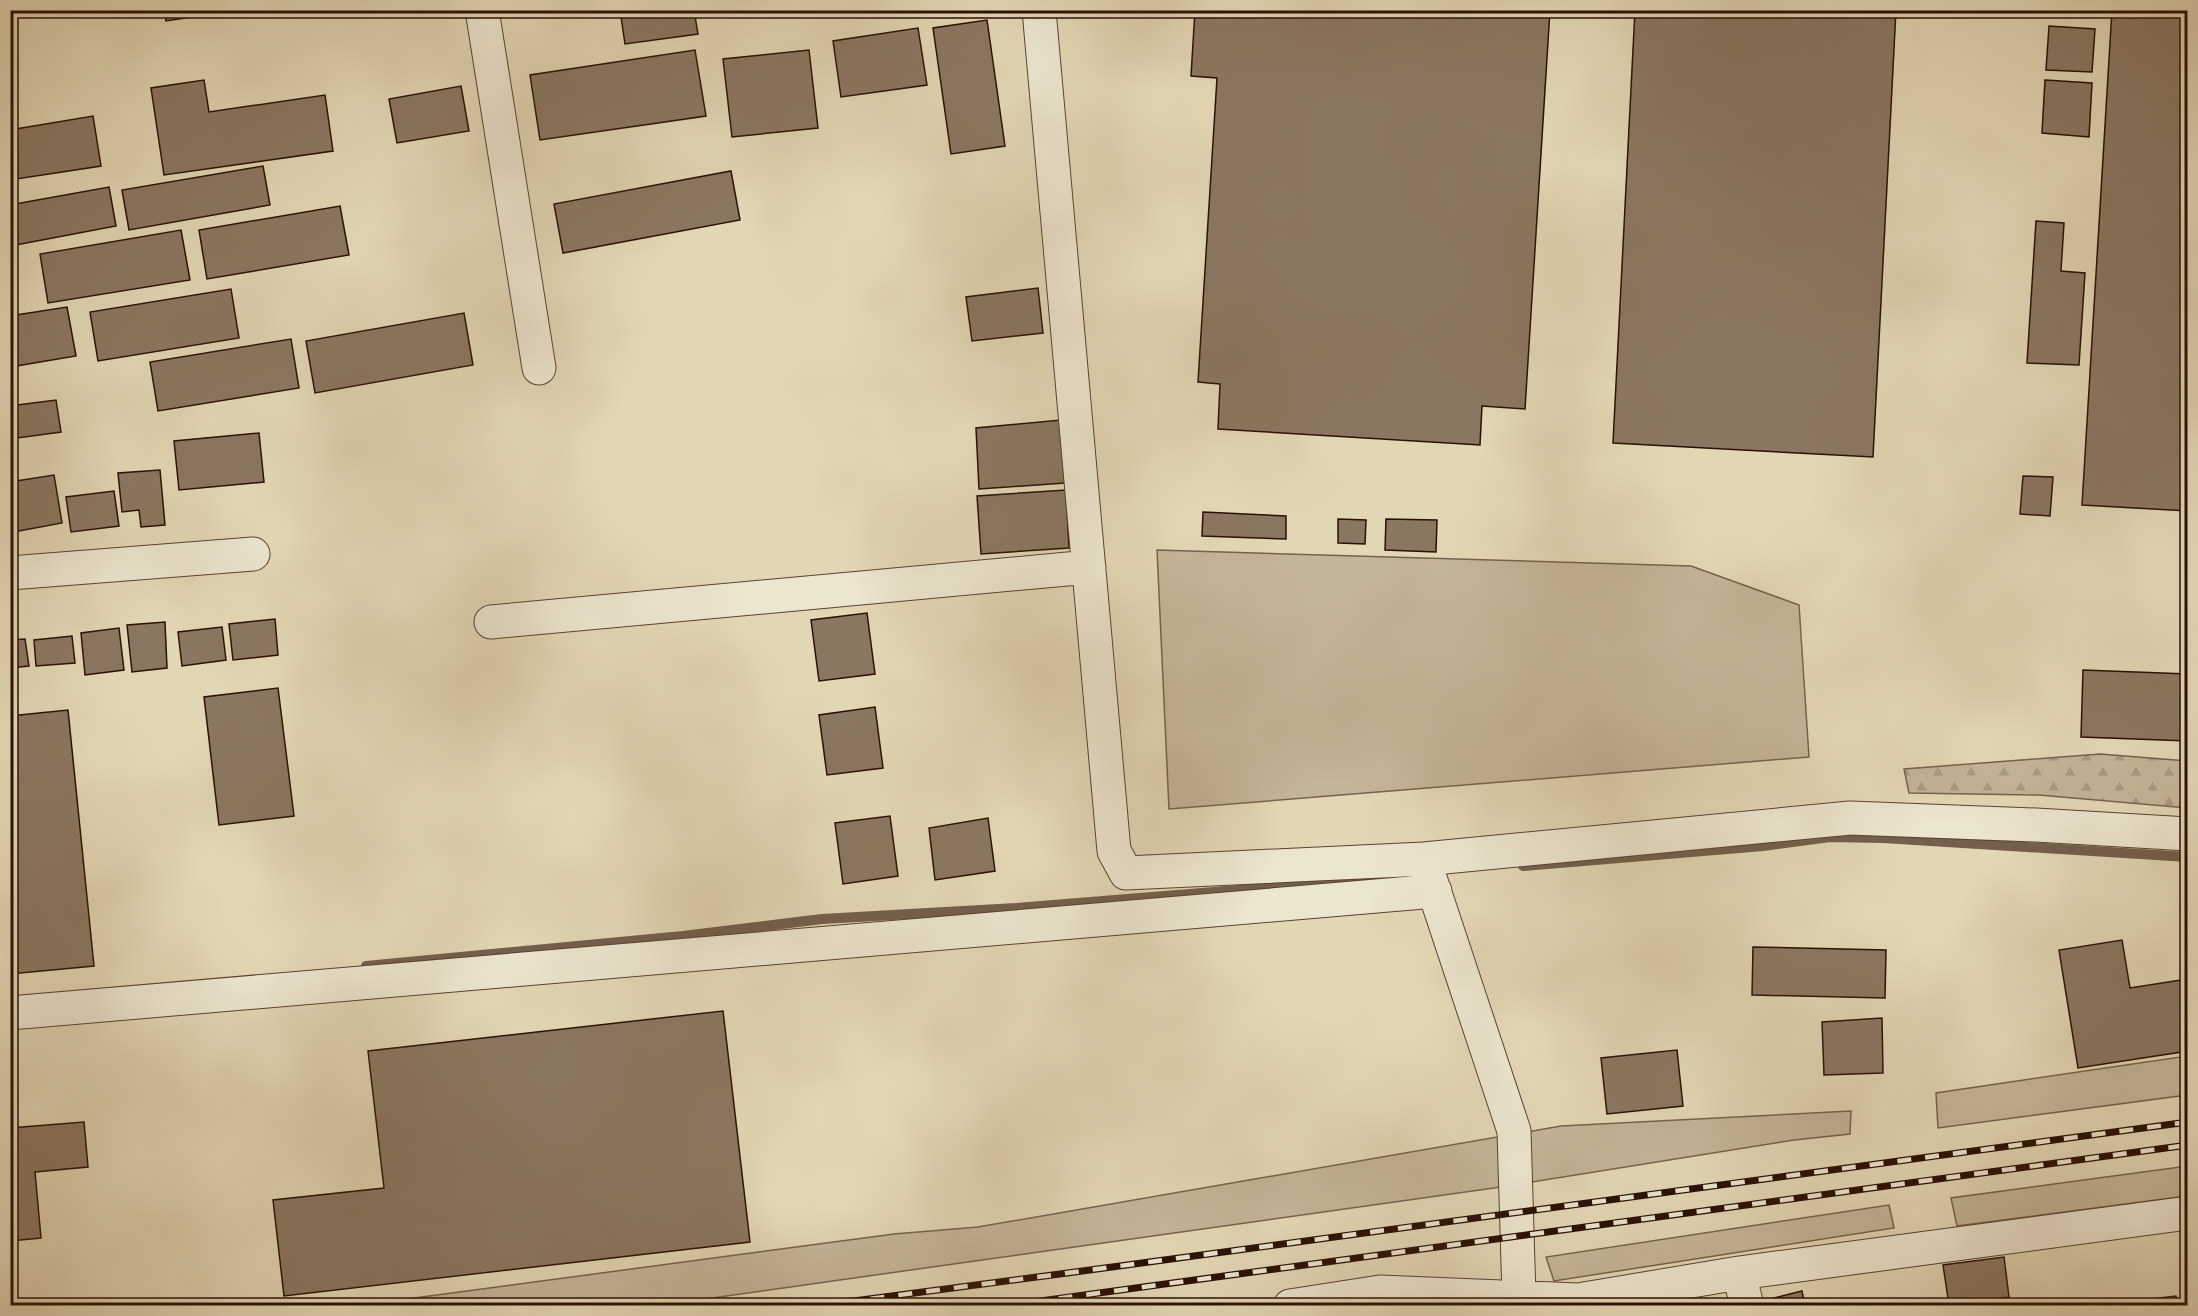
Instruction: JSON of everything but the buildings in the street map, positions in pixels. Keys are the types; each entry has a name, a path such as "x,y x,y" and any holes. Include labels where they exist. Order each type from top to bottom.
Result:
{"street":[{"path":"482,10 539,368"},
{"path":"1039,10 1114,851 1126,873 1424,859 1850,818 2036,825 2187,834"},
{"path":"10,573 253,554"},
{"path":"491,622 1089,567"},
{"path":"1424,859 1514,1131 1519,1297"},
{"path":"10,1013 1435,891"},
{"path":"1290,1305 1380,1292 1519,1297 1578,1303 1739,1273 2187,1213"},
{"path":"1739,1273 1747,1305"}],"green space":[{"path":"1157,550 1691,566 1799,605 1809,757 1169,809"},
{"path":"2100,754 2187,761 2187,808 2039,795 1909,793 1904,769"},
{"path":"2187,1056 2187,1095 1938,1128 1936,1093"},
{"path":"1851,1111 1850,1134 1794,1140 1501,1187 662,1305 354,1306 894,1234 978,1227 1561,1126"},
{"path":"2187,1166 2187,1196 1957,1226 1951,1198"},
{"path":"1889,1205 1894,1228 1554,1281 1546,1257"}],"waterway":[{"path":"1523,866 1763,846 1830,837 1883,838 2188,857"},
{"path":"366,966 683,936 822,919 1016,908 1411,876"}],"railway":[{"path":"815,1306 2188,1122"},
{"path":"1003,1306 2188,1145"}]}
